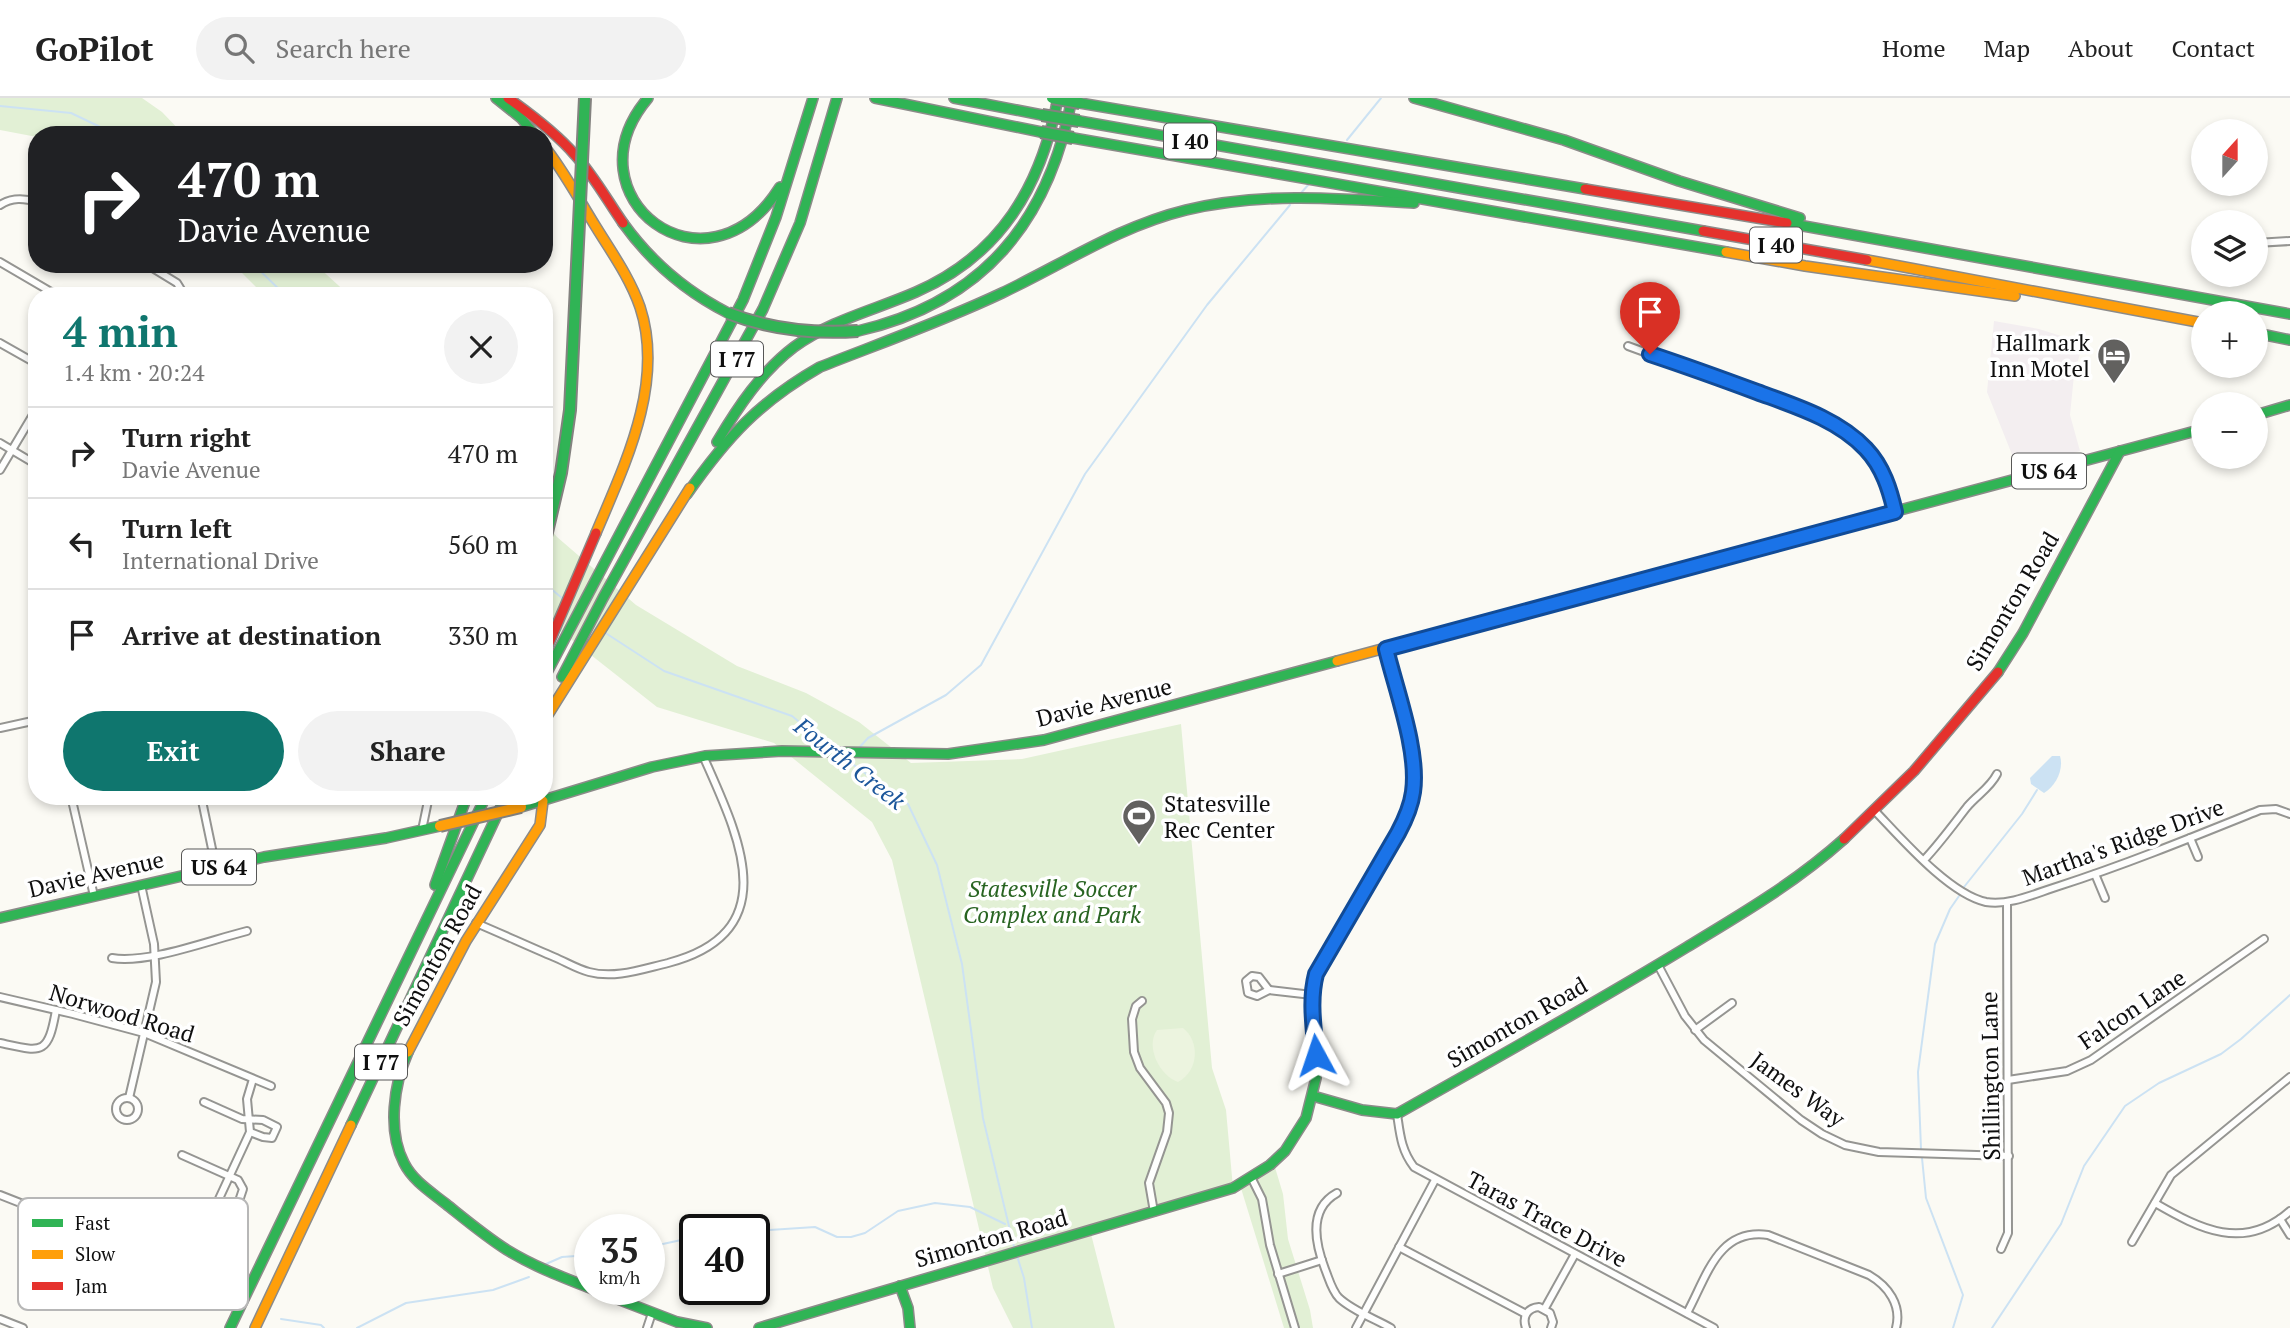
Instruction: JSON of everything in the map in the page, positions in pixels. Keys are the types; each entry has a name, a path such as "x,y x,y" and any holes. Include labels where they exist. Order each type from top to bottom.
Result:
{"main road":[{"path":"496,98 528,126"},
{"path":"508,98 545,126"},
{"path":"553,507 570,410 585,98"},
{"path":"648,98 632,116 624,138 622,163 625,182 635,203 656,225 681,236 711,239 740,230 760,215 775,196 794,160"},
{"path":"875,98 1073,138 1819,268 2191,322"},
{"name":"I 40","path":"954,98 1904,267 2191,321"},
{"name":"I 40","path":"1052,98 1910,244 2290,314"},
{"path":"553,704 581,650 614,610 744,397 776,362 809,337 939,281 975,256 1000,232 1026,196 1041,167 1050,141 1058,98"},
{"path":"1414,98 1564,140 1786,215 1910,244"},
{"name":"I 77","path":"553,660 743,300 776,216 813,99"},
{"path":"553,133 594,179 632,236 667,274 699,298 743,320 785,330 807,333 858,331 900,320 934,306 981,274 1002,251 1038,202 1051,178 1076,100"},
{"name":"I 77","path":"553,700 581,650 603,597 763,309 800,223 836,101"},
{"path":"553,160 633,288 644,322 649,354 646,387 628,458 553,634"},
{"path":"687,494 713,457 751,412 780,389 810,372 978,304 1145,223 1185,210 1262,199 1322,197 1422,204 1607,231"},
{"path":"2268,335 2290,340"},
{"path":"2268,411 2290,405"},
{"name":"Davie Avenue","path":"553,798 670,764 757,752 933,755 1000,750 2191,432"},
{"name":"Simonton Road","path":"1396,1114 1658,965 1791,883 1875,811 1914,771 1998,672 2023,633 2120,451"},
{"path":"1312,995 1316,974 1398,833 1411,800 1413,760 1386,649"},
{"path":"414,944 464,805"},
{"name":"I 77","path":"248,1290 482,805"},
{"name":"I 77","path":"255,1328 502,805"},
{"name":"Davie Avenue","path":"0,918 216,868 296,851 422,830 528,805"},
{"name":"Simonton Road","path":"542,805 540,825 449,967 401,1070 395,1107 401,1157 408,1171 419,1182 516,1256 574,1282"},
{"name":"Simonton Road","path":"759,1328 1154,1212 1233,1188 1252,1179 1274,1164 1290,1146 1303,1126 1313,1096 1316,1067 1312,995"},
{"path":"1313,1096 1362,1110 1396,1114"},
{"path":"900,1286 908,1308 910,1328"},
{"name":"Simonton Road","path":"632,1305 677,1322 707,1328"},
{"name":"I 77","path":"230,1328 239,1310"}],"street":[{"path":"0,205 6,201 28,200"},
{"path":"2268,242 2290,241"},
{"path":"0,262 43,287"},
{"path":"160,273 179,287"},
{"path":"0,343 28,359"},
{"path":"1628,346 1816,415 1842,430 1866,449 1880,468 1890,490 1895,512"},
{"path":"0,470 28,423"},
{"path":"0,443 28,460"},
{"path":"0,728 28,722"},
{"path":"476,923 589,972 612,975 678,960 720,939 736,918 742,902 743,870 736,832 704,758"},
{"path":"1924,860 1969,806 1992,784 1997,774"},
{"path":"73,805 94,896"},
{"path":"203,805 216,868"},
{"path":"422,830 427,805"},
{"name":"Martha's Ridge Drive","path":"1875,811 1951,885 1987,902 2007,902 2095,874 2260,810 2276,809 2290,814"},
{"path":"2190,838 2198,857"},
{"path":"2095,874 2105,898"},
{"path":"129,1098 156,982 155,955 141,886"},
{"name":"Shillington Lane","path":"2001,1249 2008,1233 2007,902"},
{"path":"112,958 127,960 155,955 247,931"},
{"name":"Falcon Lane","path":"2008,1080 2067,1071 2091,1060 2264,939"},
{"name":"James Way","path":"1658,965 1695,1030 1822,1134 1845,1145 1879,1152 2009,1156"},
{"path":"1269,990 1312,995"},
{"name":"Norwood Road","path":"0,997 144,1033 271,1086"},
{"path":"1142,1001 1136,1006 1132,1019 1135,1052 1140,1068 1166,1103 1169,1113 1167,1132 1149,1183 1154,1212"},
{"path":"1695,1030 1732,1003"},
{"path":"0,1043 39,1049 50,1038 57,1010"},
{"path":"2133,1242 2171,1175 2290,1077"},
{"path":"220,1198 250,1132 247,1098 253,1079"},
{"path":"204,1102 242,1119 263,1120 277,1127 272,1138 263,1138 250,1132"},
{"name":"Taras Trace Drive","path":"1396,1114 1405,1155 1414,1167 1714,1328"},
{"path":"182,1155 238,1180 243,1189 242,1198"},
{"path":"1252,1179 1265,1207 1270,1245 1296,1328"},
{"path":"1356,1328 1436,1180"},
{"path":"1337,1192 1326,1199 1315,1229 1332,1288 1339,1298 1391,1328"},
{"path":"0,1195 18,1202"},
{"path":"2155,1203 2205,1230 2222,1233 2253,1230 2280,1219 2290,1211"},
{"path":"2280,1219 2290,1235"},
{"path":"1687,1313 1726,1244 1739,1236 1754,1233 1768,1235 1881,1282 1891,1293 1896,1306 1896,1328"},
{"path":"1399,1247 1526,1314"},
{"path":"1545,1308 1575,1254"},
{"path":"1278,1274 1322,1260"},
{"path":"1526,1314 1535,1307 1545,1308 1552,1317 1551,1328"},
{"path":"647,1328 652,1313"},
{"path":"1526,1314 1526,1328"},
{"path":"0,1320 23,1328"}],"shaded area":[{"path":"1994,321 2039,329 2083,343 2074,375 2070,415 2080,451 2019,472 1987,392"}],"green space":[{"path":"0,98 142,98 162,112 175,126 28,126 28,135 0,130"},
{"path":"242,273 325,273 340,287 256,287"},
{"name":"Statesville Soccer Complex and Park","path":"553,532 636,605 737,666 806,693 859,722 911,763 1022,759 1181,724 1212,1068 1226,1110 1233,1188 1091,1234 1115,1328 1013,1328 993,1288 892,860 872,822 774,743 657,707 553,625"},
{"path":"1183,1028 1192,1040 1195,1056 1190,1071 1178,1082 1165,1074 1160,1067 1153,1044 1157,1030"},
{"path":"1274,1164 1283,1194 1288,1239 1313,1328 1284,1328 1240,1185"}],"water":[{"path":"2052,756 2060,756 2060,772 2052,786 2044,793 2031,784 2030,778"}],"waterway":[{"path":"1347,140 1381,98"},
{"name":"Fourth Creek","path":"0,106 71,113 98,126"},
{"path":"1301,193 1309,184"},
{"path":"857,750 868,738 946,695 981,665 1085,474 1207,305 1290,205"},
{"name":"Fourth Creek","path":"262,273 277,287"},
{"name":"Fourth Creek","path":"553,590 562,598"},
{"name":"Fourth Creek","path":"604,632 664,671 792,716 831,748"},
{"name":"Fourth Creek","path":"844,758 908,804 937,865 962,964 983,1118 1014,1247"},
{"path":"1964,887 2022,814 2037,790"},
{"path":"1921,1149 1918,1072 1935,944 1950,909 1959,896"},
{"path":"1992,1328 2061,1224 2084,1166 2125,1106 2159,1083 2221,1054 2290,995"},
{"path":"1922,1158 1926,1198 1963,1295 1953,1328"},
{"path":"770,1230 815,1227 837,1237 851,1237 865,1233 898,1211 935,1203 970,1207 1005,1224"},
{"path":"665,1244 679,1240"},
{"path":"546,1264 562,1257 574,1256"},
{"name":"Fourth Creek","path":"1017,1256 1024,1278 1032,1328"},
{"path":"357,1328 406,1303 493,1290 529,1277"},
{"path":"281,1319 321,1325 324,1328"}],"traffic: fast":[{"path":"496,98 528,126"},
{"path":"553,507 570,410 585,98"},
{"path":"648,98 627,135 623,170 634,200 655,224 684,237 716,237 750,221 780,187"},
{"path":"553,661 743,300 776,217 813,98"},
{"path":"562,677 763,309 800,223 837,98"},
{"path":"875,98 1041,132"},
{"path":"954,98 1042,115"},
{"path":"1052,98 1080,103"},
{"path":"717,442 761,379 794,347 838,322 916,292 946,277 994,238 1028,188 1041,160 1058,98"},
{"path":"858,331 902,318 941,300 975,277 1003,250 1027,219 1046,183 1061,142 1072,98"},
{"path":"1414,98 1564,140 1679,181 1800,218"},
{"path":"1080,103 1585,189"},
{"path":"1042,115 1079,121"},
{"path":"1079,121 1703,231"},
{"path":"1041,132 1073,138"},
{"path":"1073,138 1726,252"},
{"path":"687,494 716,455 746,422 798,380 820,367 980,303 1138,226 1186,210 1243,201 1328,198 1414,203"},
{"path":"623,223 657,263 697,295 728,313"},
{"path":"1787,223 2290,314"},
{"path":"728,313 792,330 858,331"},
{"path":"2268,335 2290,340"},
{"path":"2268,411 2290,405"},
{"path":"1803,536 2191,432"},
{"path":"1998,672 2023,633 2120,451"},
{"path":"553,797 652,767 705,756 782,751 948,754 1044,740 1337,661"},
{"path":"435,885 464,805"},
{"path":"248,1291 482,805"},
{"path":"351,1125 502,805"},
{"path":"521,807 528,805"},
{"path":"0,918 264,857 386,838 440,826"},
{"path":"1313,1096 1362,1110 1397,1114 1579,1011 1728,922 1788,883 1844,839"},
{"path":"759,1328 1233,1188 1270,1165 1285,1151 1306,1118 1316,1078 1312,1005 1316,974 1381,862"},
{"path":"408,1052 396,1092 394,1122 399,1150 412,1175 468,1222 507,1250 574,1281"},
{"path":"900,1286 908,1308 910,1328"},
{"path":"633,1305 677,1322 707,1328"},
{"path":"230,1328 239,1310"}],"traffic: slow":[{"path":"553,158 626,276 640,307 646,336 648,365 638,423 619,479 596,533"},
{"path":"1726,252 2015,296"},
{"path":"1867,260 2191,321"},
{"path":"553,707 690,488"},
{"path":"1337,661 1803,536"},
{"path":"1381,862 1405,819 1414,785 1408,725 1386,649"},
{"path":"408,1052 466,941 540,825 542,805"},
{"path":"440,826 521,807"},
{"path":"255,1328 351,1125"}],"traffic: jam":[{"path":"508,98 544,126"},
{"path":"553,134 588,171 623,223"},
{"path":"1585,189 1787,223"},
{"path":"1703,231 1867,260"},
{"path":"553,634 596,533"},
{"path":"1844,839 1914,771 1998,672"}],"place":[{"name":"Hallmark Inn Motel","path":"2114,385"},
{"name":"Statesville Rec Center","path":"1139,846"}],"route":[{"path":"1316,1055 1312,1006 1316,974 1398,833 1409,810 1413,791 1414,768 1410,746 1386,649 1895,512 1890,490 1880,468 1866,449 1842,430 1816,415 1650,354"}]}
